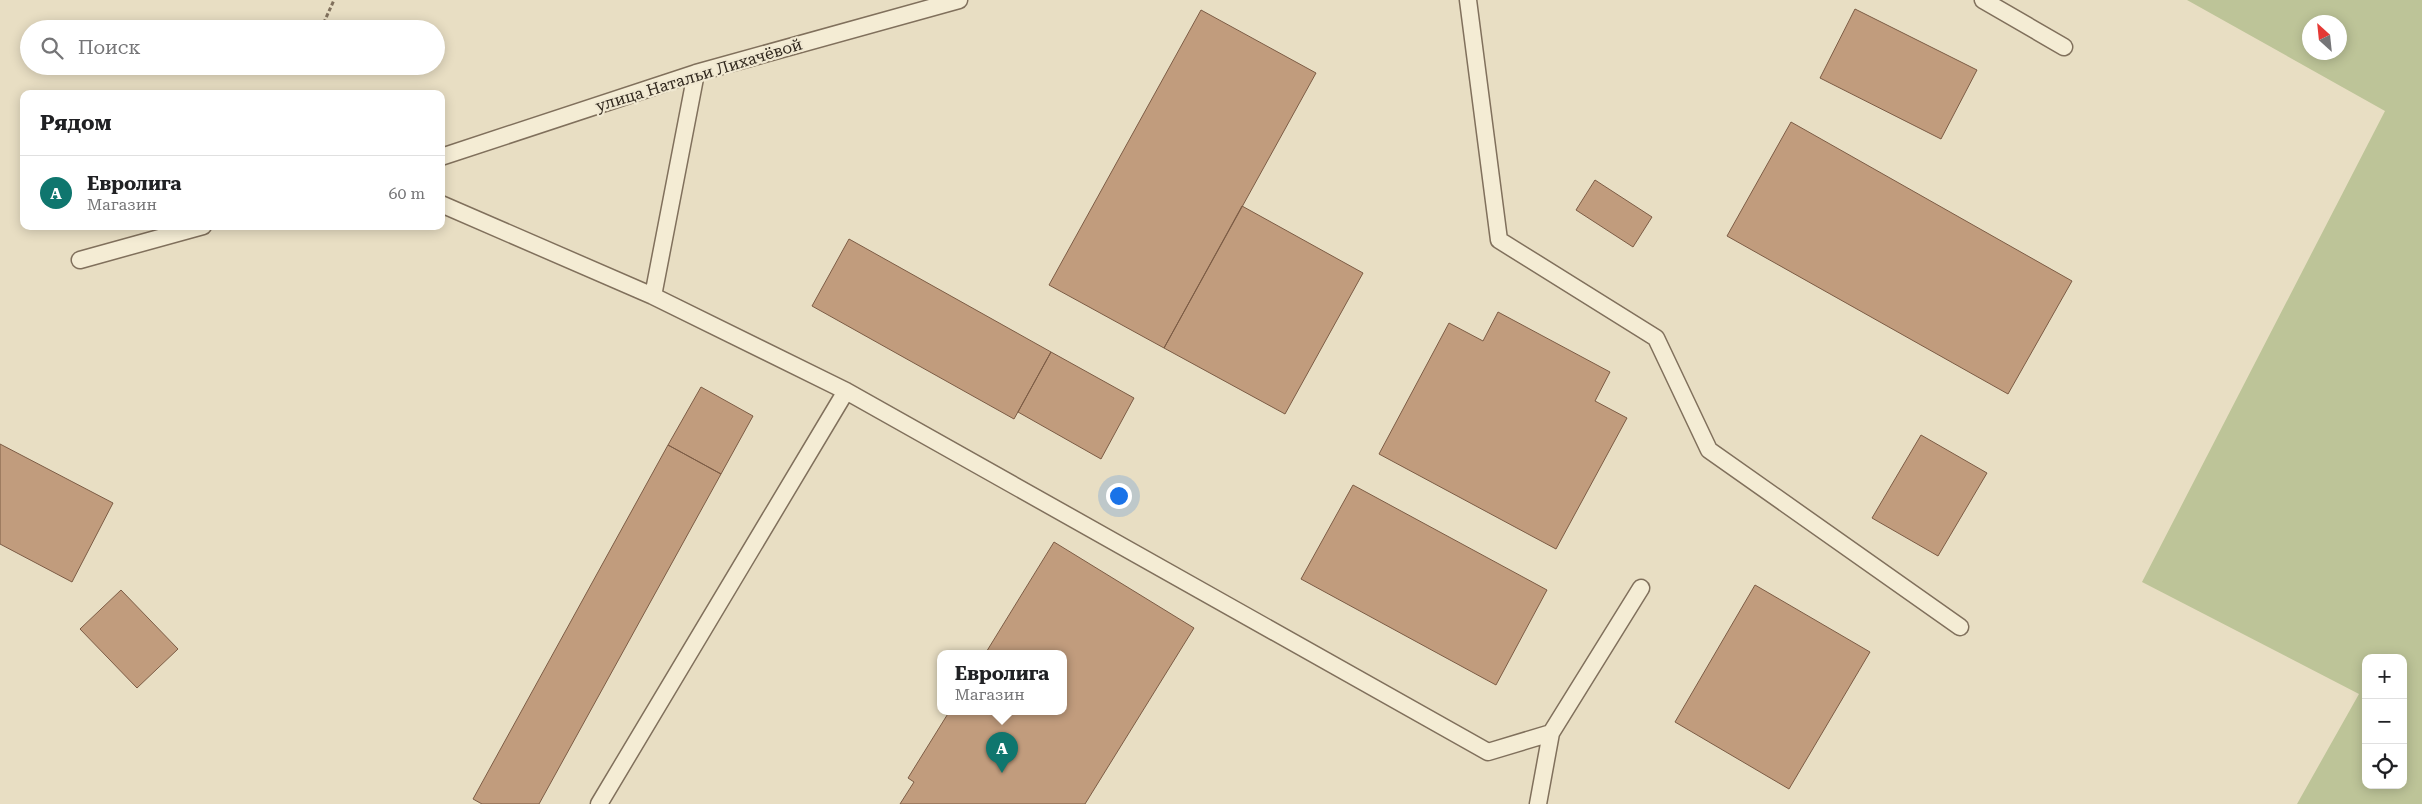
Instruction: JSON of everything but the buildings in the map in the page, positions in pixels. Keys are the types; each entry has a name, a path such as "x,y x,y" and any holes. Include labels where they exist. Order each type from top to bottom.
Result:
{"lane":[{"name":"улица Натальи Лихачёвой","path":"445,156 696,74 959,0"},
{"path":"1468,0 1499,240 1656,338 1709,450 1960,627"},
{"path":"1983,0 2064,47"},
{"path":"653,296 696,74"},
{"path":"445,206 653,296 846,391 1488,752 1551,733"},
{"path":"80,260 189,230"},
{"path":"599,804 846,391"},
{"path":"1538,804 1551,733 1642,588"}],"path":[{"path":"325,20 334,0"}],"green space":[{"path":"2187,0 2422,0 2422,804 2297,804 2359,694 2142,582 2385,111"}],"place":[{"name":"Евролига","path":"1002,773"}]}
